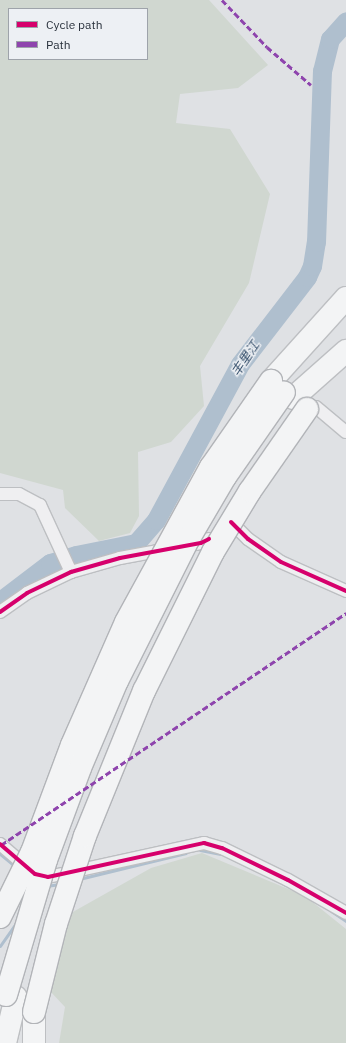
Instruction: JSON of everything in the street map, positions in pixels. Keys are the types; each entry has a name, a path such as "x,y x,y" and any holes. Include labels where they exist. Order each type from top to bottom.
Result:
{"highway":[{"path":"34,1043 34,1012 56,924 85,836 144,691 213,552 250,491 339,306"},
{"path":"0,917 32,852 72,745 126,622 211,468 346,351"},
{"path":"0,1018 11,996 38,923 90,773 128,685 194,552 234,482 294,397 346,356"},
{"path":"5,1043 11,996"}],"street":[{"path":"294,397 346,432"},
{"path":"0,494 19,494 40,505 63,550 71,570"},
{"path":"231,522 248,539 281,562 346,591"},
{"path":"0,612 27,593 71,570 120,558 201,543 210,539"},
{"path":"0,844 35,874 48,877 186,845 204,843 222,848 288,880 346,913"}],"shaded area":[{"path":"0,0 209,0 268,65 238,88 180,94 176,123 230,129 270,194 249,283 200,366 204,406 171,442 138,452 139,516 130,533 99,541 65,508 63,490 0,473"},
{"path":"202,853 305,896 346,929 346,1043 59,1043 65,1007 49,990 71,913 151,868"}],"waterway":[{"name":"丰里江","path":"0,601 50,563 76,555 136,543 156,520 240,364 307,277 312,266 316,242 322,71 330,39 346,21"},
{"path":"200,850 221,854"},
{"path":"79,879 186,853"},
{"path":"0,854 16,867"},
{"path":"46,886 60,884"},
{"path":"331,911 346,921"},
{"path":"0,946 19,919"}],"marked path":[{"path":"222,0 267,47 311,85"},
{"path":"1,845 346,613"}],"cycle path":[{"path":"231,522 248,539 281,562 346,591"},
{"path":"0,612 27,593 71,572 120,558 201,543 209,539"},
{"path":"0,844 35,874 48,877 204,843 222,848 288,880 346,913"}]}
